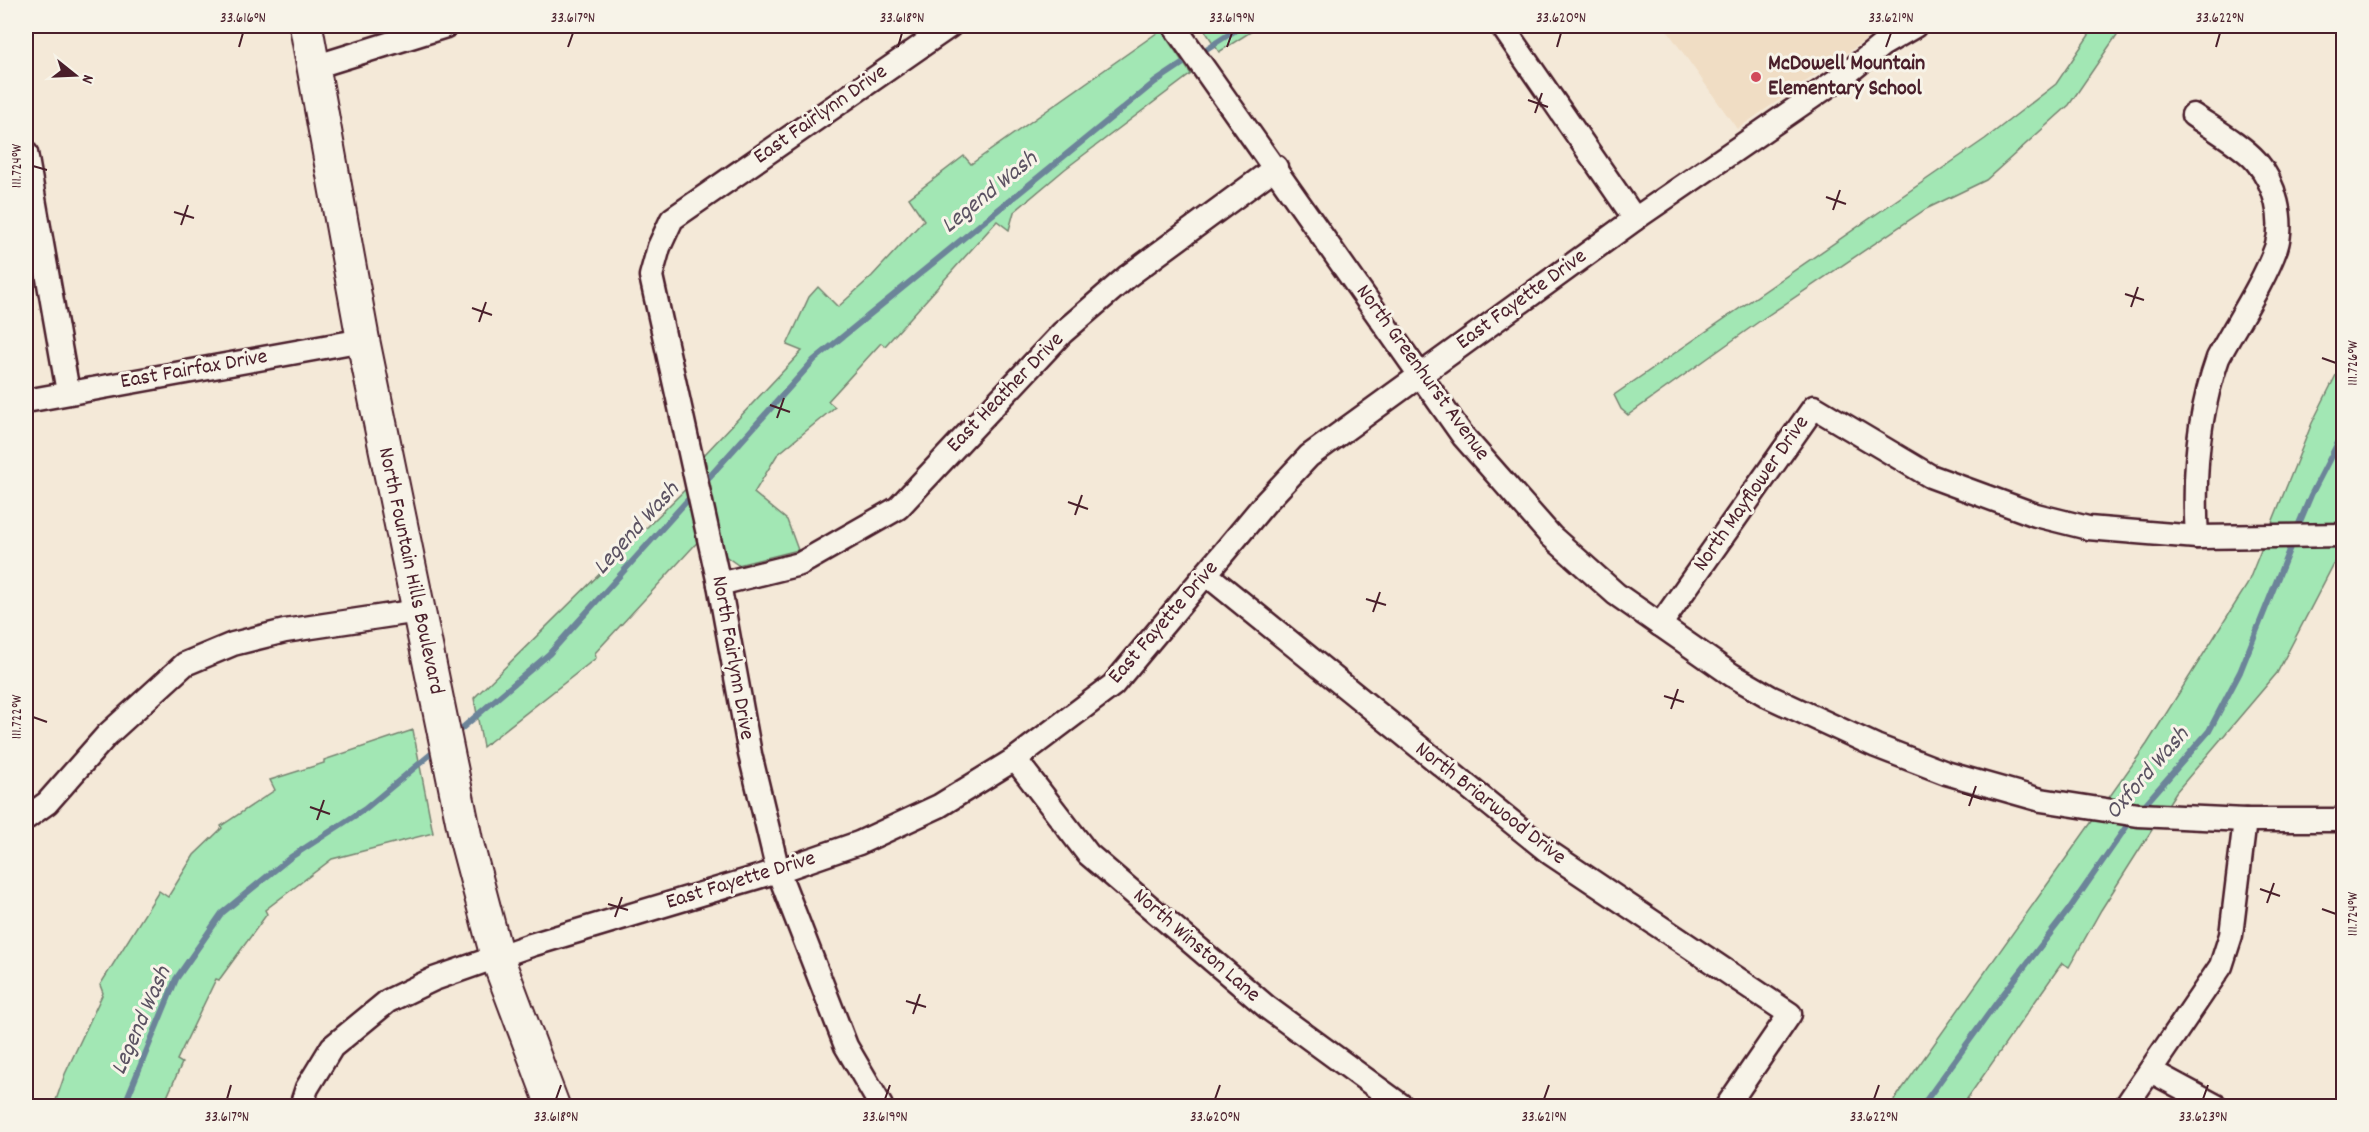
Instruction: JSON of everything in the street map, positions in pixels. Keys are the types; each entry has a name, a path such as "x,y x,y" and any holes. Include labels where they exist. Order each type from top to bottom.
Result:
{"main road":[{"name":"North Fountain Hills Boulevard","path":"306,26 363,340 466,840 497,957 553,1107"}],"street":[{"path":"314,67 446,26"},
{"name":"East Fairlynn Drive","path":"691,204 950,26"},
{"name":"North Greenhurst Avenue","path":"1174,26 1276,167 1463,436 1551,536 1616,594 1732,675 1770,697 1876,746 1946,772 2041,800 2136,814 2245,820 2343,820"},
{"path":"1502,26 1635,219"},
{"name":"East Fayette Drive","path":"301,1107 307,1088 332,1047 388,1001 434,979 497,957 778,871 859,843 939,806 1015,759 1113,685 1309,456 1635,219 1882,45 1915,26"},
{"path":"2193,115 2255,160 2268,178 2276,198 2279,224 2276,247 2218,358 2211,377 2197,441 2194,494 2197,537"},
{"path":"26,153 68,392"},
{"name":"East Heather Drive","path":"719,584 800,564 898,508 1062,333 1128,276 1276,167"},
{"name":"North Fairlynn Drive","path":"691,204 672,219 659,247 651,276 719,584 750,754 778,871 846,1046 881,1107"},
{"name":"East Fairfax Drive","path":"26,401 363,340"},
{"name":"North Mayflower Drive","path":"1660,625 1814,407 1889,454 1930,476 2025,512 2088,528 2197,537 2343,535"},
{"name":"North Briarwood Drive","path":"1206,574 1550,853 1790,1014 1727,1107"},
{"path":"26,818 47,803 107,735 185,664 233,644 285,631 418,611"},
{"name":"North Winston Lane","path":"1015,759 1088,854 1268,1008 1402,1107"},
{"path":"2126,1107 2221,966 2231,935 2245,820"},
{"path":"2151,1071 2216,1107"}],"shaded area":[{"name":"McDowell Mountain Elementary School","path":"1664,26 1886,26 1737,129"}],"green space":[{"path":"1202,26 1260,26 1219,52"},
{"path":"2095,26 2123,26 2069,105 1986,180 1926,209 1764,318 1628,415 1621,409 1614,395 1985,139 2056,84"},
{"path":"1161,30 1191,74 1065,169 1014,212 1009,230 997,221 885,346 881,343 828,401 835,407 777,455 754,493 787,520 798,550 738,565 724,555 717,521 595,653 596,658 483,747 474,698 707,468 704,455 802,351 787,345 809,297 818,287 838,307 872,276 924,220 909,198 964,156 971,164"},
{"path":"2343,361 2343,546 2277,673 2176,792 2101,910 2069,967 2062,963 1962,1106 1890,1106 2147,744 2247,585 2312,423"},
{"path":"413,730 433,833 332,859 265,910 267,914 219,980 216,979 177,1060 182,1063 163,1106 54,1106 65,1074 103,993 100,985 159,891 168,897 194,855 222,828 221,826 275,790 270,780"}],"waterway":[{"name":"Legend Wash","path":"1200,53 1242,26"},
{"name":"Legend Wash","path":"703,484 814,360 1155,82 1191,58"},
{"name":"Oxford Wash","path":"2296,531 2311,495 2344,431"},
{"name":"Legend Wash","path":"454,735 549,654 694,493"},
{"name":"Oxford Wash","path":"2142,808 2209,731 2240,672 2293,540"},
{"name":"Legend Wash","path":"124,1106 176,979 222,913 291,857 365,809 437,749"},
{"name":"Oxford Wash","path":"1922,1106 1998,1001 2070,908 2131,820"}],"place":[{"name":"McDowell Mountain Elementary School","path":"1756,77"}]}
